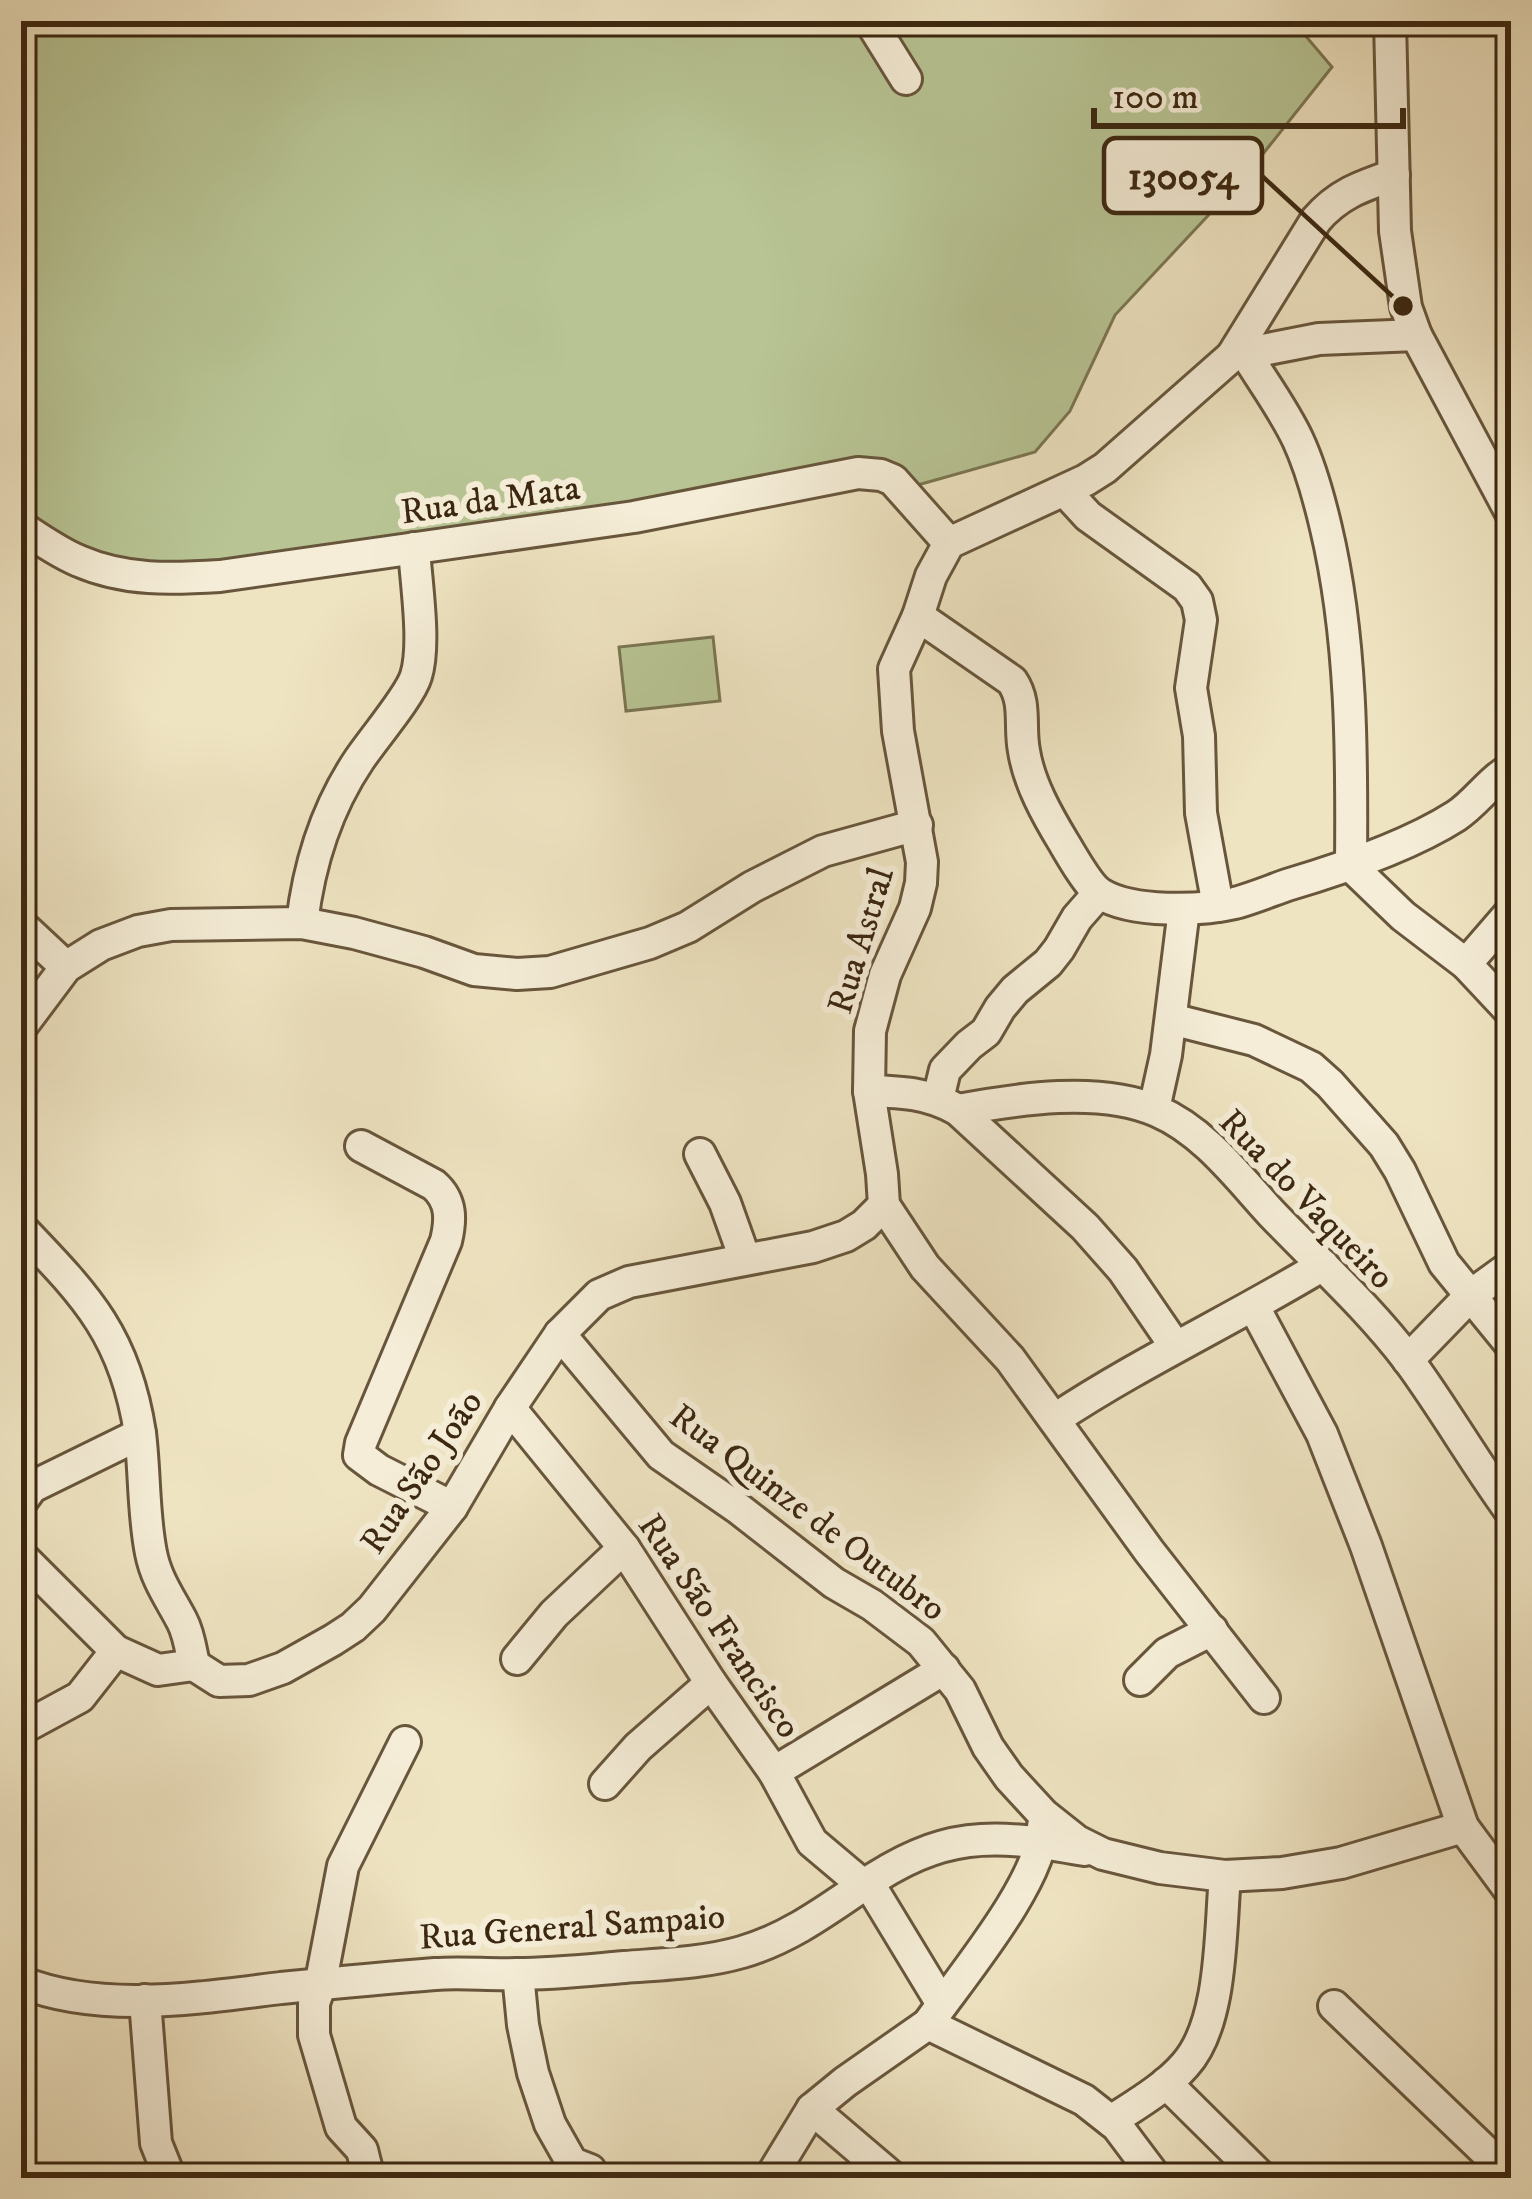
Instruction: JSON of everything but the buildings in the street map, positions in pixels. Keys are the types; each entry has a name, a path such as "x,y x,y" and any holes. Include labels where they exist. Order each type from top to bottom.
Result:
{"street":[{"path":"870,21 905,79"},
{"path":"1390,21 1397,253 1406,307 1416,335 1511,513"},
{"path":"949,543 1105,468 1239,355 1316,220 1330,204 1349,190 1394,175"},
{"path":"1239,355 1319,339 1416,335"},
{"path":"1239,355 1298,440 1317,491 1336,574 1352,767 1351,866 1403,916 1466,964 1511,1012"},
{"name":"Rua da Mata","path":"21,527 80,562 116,573 155,578 220,576 634,517 858,472 892,480 949,543"},
{"path":"1065,491 1088,516 1187,587 1197,602 1202,620 1191,688 1201,813 1218,906"},
{"name":"Rua Astral","path":"949,543 894,669 898,730 922,862 915,908 875,1005 868,1059 884,1205 925,1267 1010,1359 1149,1551 1264,1698"},
{"path":"302,923 307,881 324,825 356,765 416,681 420,639 414,548"},
{"path":"918,616 1012,681 1019,692 1030,777 1063,842 1098,894 1129,904 1184,909 1218,906 1351,866 1453,818 1511,770"},
{"path":"21,1027 66,967 101,945 138,931 171,925 302,923 424,952 474,970 550,972 688,927 823,851 917,825"},
{"path":"1098,894 1077,917 1060,950 1015,991 986,1032 945,1070 948,1104 1085,1227 1123,1270 1175,1346"},
{"path":"1154,1109 1162,1081 1184,909"},
{"path":"1466,964 1511,912"},
{"path":"21,925 66,967"},
{"path":"1171,1019 1254,1040 1311,1067 1330,1084 1384,1144 1444,1263 1511,1345"},
{"name":"Rua do Vaqueiro","path":"869,1091 908,1093 948,1104 1108,1099 1154,1109 1174,1120 1206,1144 1408,1360 1511,1513"},
{"path":"361,1146 434,1185 444,1193 450,1216 446,1241 359,1455 452,1508"},
{"path":"700,1154 737,1230 745,1259"},
{"name":"Rua São João","path":"116,1652 158,1670 194,1665 219,1681 249,1680 283,1668 333,1640 372,1609 452,1508 560,1334 599,1294 813,1247 865,1225 884,1205"},
{"path":"21,1228 95,1309 112,1336 140,1434 152,1560 184,1624 194,1665"},
{"path":"1054,1419 1323,1265"},
{"path":"1408,1360 1472,1295 1511,1266"},
{"path":"1254,1307 1322,1434 1463,1827 1511,1892"},
{"name":"Rua Quinze de Outubro","path":"560,1334 661,1455 921,1642 960,1690 988,1748 1043,1828"},
{"name":"Rua São Francisco","path":"510,1408 624,1548 774,1772 812,1842 865,1884 934,2014"},
{"path":"21,1502 32,1487 140,1434"},
{"path":"517,1659 554,1614 624,1548"},
{"path":"21,1556 116,1652 80,1697 21,1729"},
{"path":"1140,1680 1167,1653 1212,1630"},
{"path":"774,1772 944,1669"},
{"path":"605,1784 638,1747 711,1683"},
{"path":"369,2178 362,2150 341,2127 314,2035 314,2003 343,1866 405,1742"},
{"path":"770,2178 812,2109 934,2014 1010,1912 1043,1828 1103,1854 1183,1873 1225,1876 1341,1863 1463,1827"},
{"name":"Rua General Sampaio","path":"21,1982 44,1991 145,2000 438,1974 518,1974 692,1962 742,1952 799,1929 865,1884 934,1847 1043,1828"},
{"path":"1111,2121 1166,2083 1189,2061 1204,2036 1214,1992 1225,1876"},
{"path":"518,1974 528,2051 545,2111 572,2163 590,2170 594,2178"},
{"path":"145,2000 156,2143 170,2178"},
{"path":"1334,2006 1511,2176"},
{"path":"934,2014 1084,2100 1111,2121 1156,2178"},
{"path":"1166,2083 1262,2178"},
{"path":"812,2109 893,2178"}],"green space":[{"path":"21,21 1293,21 1332,67 1247,174 1115,315 1070,411 1035,452 907,488 880,464 175,577 21,533"},
{"path":"713,637 720,701 626,711 619,647"}],"place":[{"name":"130054","path":"1403,306"}]}
